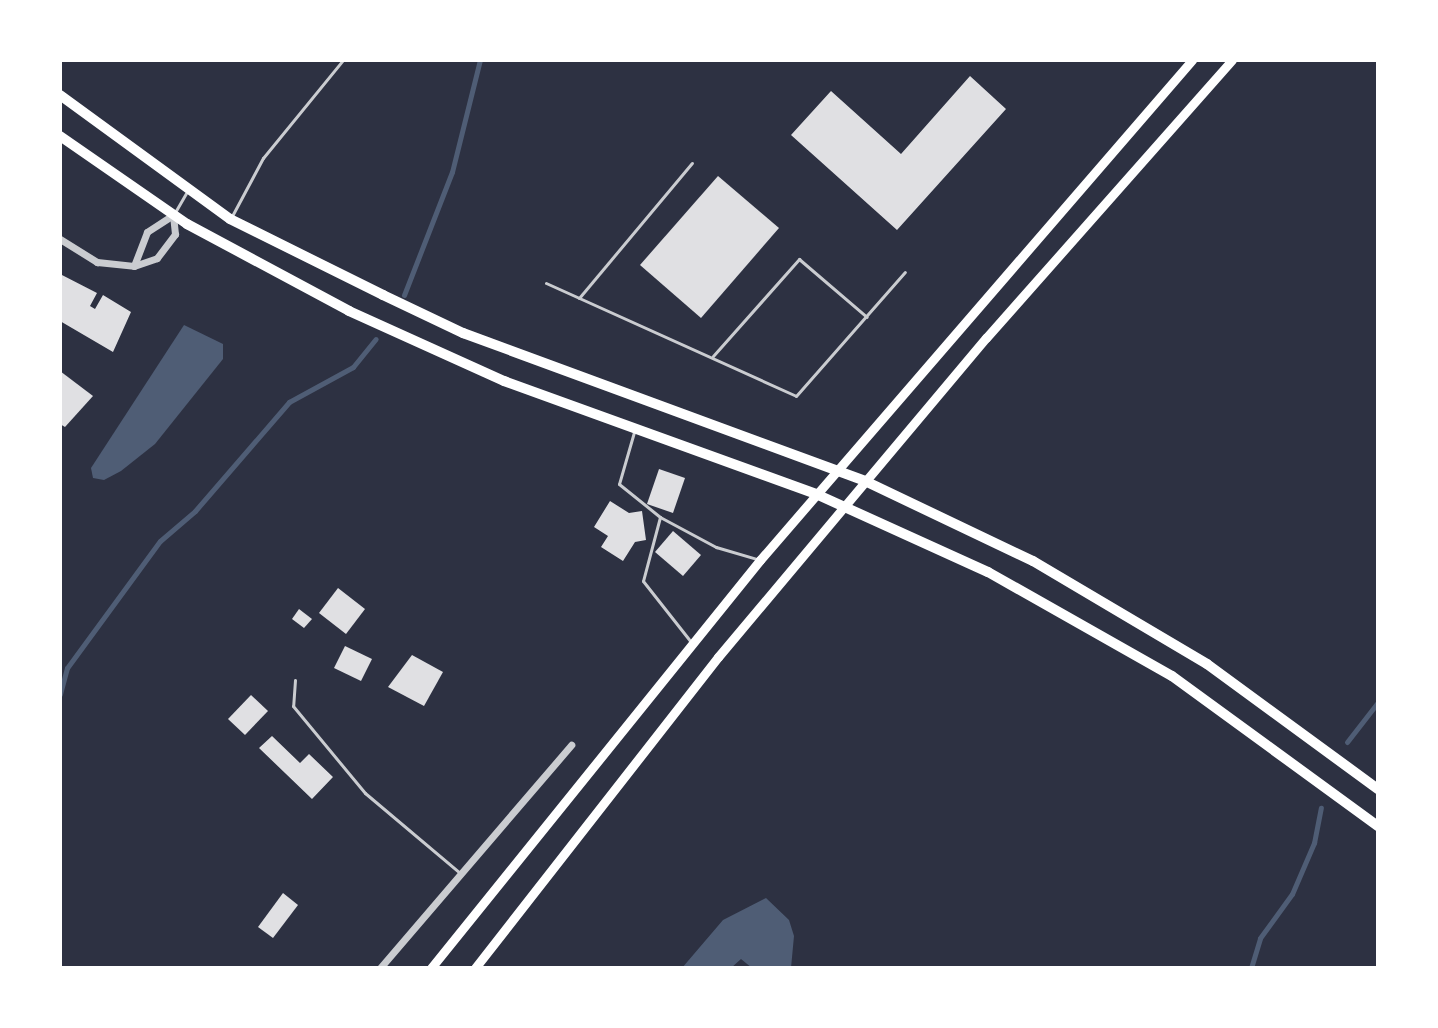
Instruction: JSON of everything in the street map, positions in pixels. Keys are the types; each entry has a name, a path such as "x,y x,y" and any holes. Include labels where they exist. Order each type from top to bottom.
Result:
{"main road":[{"path":"431,968 760,560 1192,60"},
{"path":"475,968 718,657 865,481 1232,60"},
{"path":"60,95 230,219 463,333 865,481 1033,561 1152,629 1266,704 1378,789"},
{"path":"60,136 173,215 275,275 459,362 816,494 945,550 1128,649 1299,763 1378,826"}],"street":[{"path":"60,239 97,262 134,266 157,258 175,234 173,215 147,232 134,266"},
{"path":"380,968 571,745"}],"lane":[{"path":"230,219 263,158 343,60"},
{"path":"579,298 692,163"},
{"path":"173,215 188,190"},
{"path":"712,357 799,259 867,317"},
{"path":"546,283 796,396 905,272"},
{"path":"636,427 619,484 660,517 716,547 760,560"},
{"path":"660,517 643,581 692,643"},
{"path":"295,680 293,706 365,793 460,873"}],"water":[{"path":"184,325 223,344 223,359 155,444 121,471 104,480 93,478 91,468"},
{"path":"766,898 789,920 794,936 791,968 752,968 741,959 731,968 682,968 723,920"}],"building":[{"path":"970,76 1006,109 897,230 791,135 831,91 901,154"},
{"path":"718,176 779,228 701,318 640,265"},
{"path":"60,274 97,293 90,306 95,309 103,295 131,312 113,352 60,321"},
{"path":"60,371 93,396 65,427 60,424"},
{"path":"659,469 685,478 673,513 647,504"},
{"path":"610,501 629,513 642,511 646,540 635,542 623,561 601,547 608,536 594,527"},
{"path":"673,531 701,555 683,576 655,552"},
{"path":"338,588 365,609 346,634 319,613"},
{"path":"299,609 312,619 304,628 292,619"},
{"path":"345,646 372,659 361,681 334,668"},
{"path":"412,655 443,672 424,706 388,687"},
{"path":"251,695 268,711 245,735 228,719"},
{"path":"272,736 300,763 309,754 333,777 312,799 259,748"},
{"path":"283,893 298,905 273,938 258,927"}],"waterway":[{"path":"404,295 452,172 480,60"},
{"path":"60,694 67,668 160,541 195,511 289,402 353,367 376,339"},
{"path":"1347,742 1378,702"},
{"path":"1251,968 1260,938 1292,894 1314,843 1321,808"}]}
